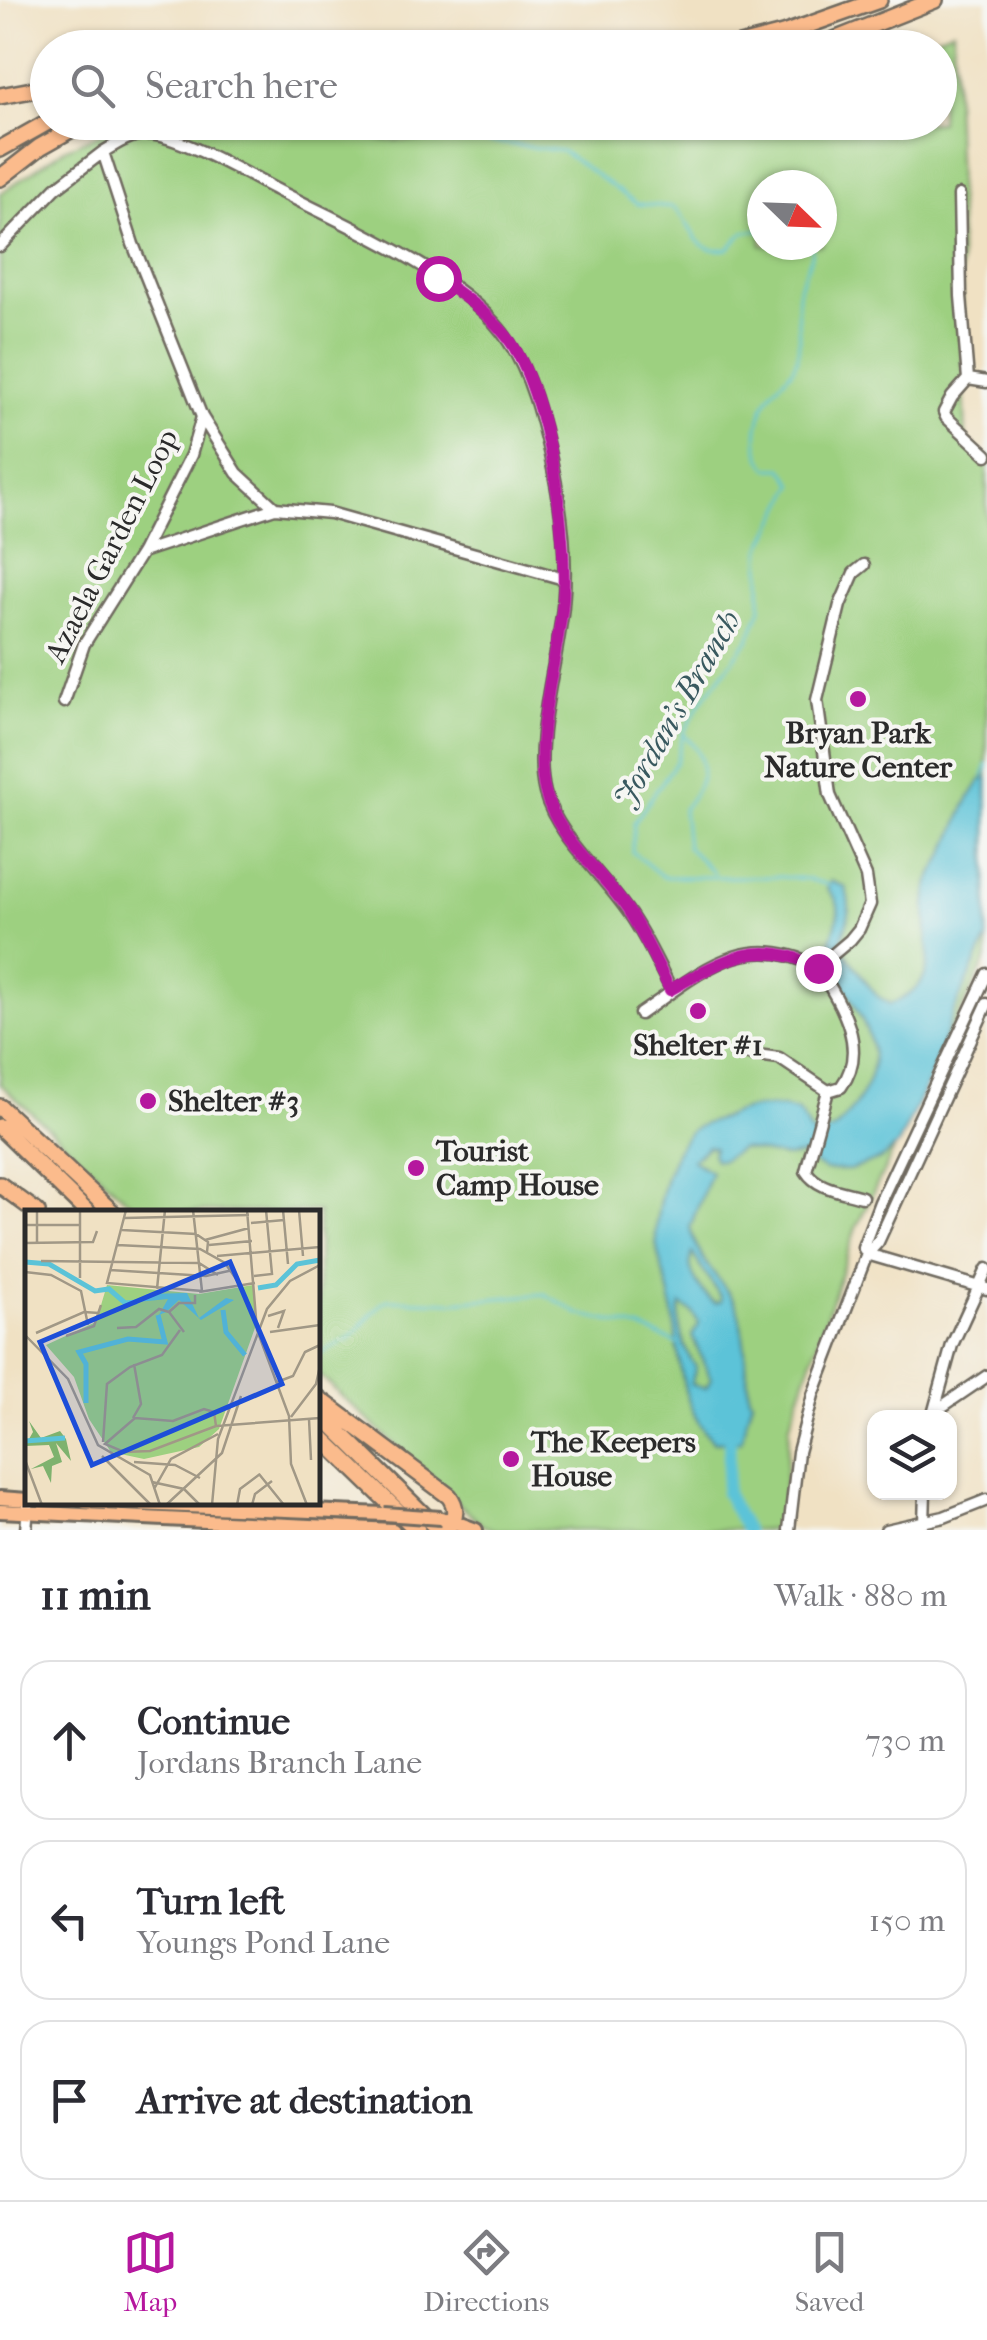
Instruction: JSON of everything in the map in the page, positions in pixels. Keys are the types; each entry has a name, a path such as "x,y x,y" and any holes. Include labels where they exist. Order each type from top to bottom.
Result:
{"highway":[{"path":"794,30 878,0"},
{"path":"859,30 935,0"},
{"path":"0,96 30,91"},
{"path":"0,107 30,94"},
{"path":"0,149 30,132"},
{"path":"0,178 52,140"},
{"path":"0,1107 110,1210"},
{"path":"0,1128 85,1210"},
{"path":"0,1185 34,1210"},
{"path":"320,1399 444,1490 454,1502 446,1525 320,1413"},
{"path":"320,1436 417,1530"}],"main road":[{"path":"0,1498 25,1504"},
{"path":"0,1510 28,1505 393,1530"},
{"path":"158,1505 377,1514 476,1530"},
{"path":"375,1529 377,1514"}],"street":[{"path":"0,246 56,188 103,152 126,140"},
{"path":"167,140 220,160 408,258 476,306 508,338 531,387 554,472 564,579 541,760 546,795 555,820 631,915 670,990"},
{"name":"Azaela Garden Loop","path":"64,702 84,644 142,552 191,455 202,417 133,244 103,152"},
{"path":"960,195 961,296 968,379 945,407 946,417 987,455"},
{"path":"968,379 987,382"},
{"path":"202,417 237,473 276,508"},
{"path":"142,552 276,508 330,513 564,579"},
{"path":"818,968 859,929 870,897 866,876 830,795 817,700 840,606 854,573 864,565"},
{"path":"640,1014 699,973 755,951 789,954 818,968 850,1031 855,1060 841,1087 828,1091"},
{"path":"983,1288 867,1254 862,1247 987,974"},
{"path":"789,1530 798,1452 813,1394 867,1254 878,1242 987,1004"},
{"path":"735,1052 779,1058 828,1091"},
{"path":"828,1091 806,1170 820,1185 862,1197"},
{"path":"934,1410 952,1345 983,1288 987,1269"},
{"path":"940,1410 987,1376"},
{"path":"924,1523 925,1500"},
{"path":"886,1530 924,1523 987,1500"},
{"path":"26,1530 28,1505"},
{"path":"940,1530 944,1517"}],"green space":[{"path":"85,140 956,140 966,443 987,462 987,958 856,1228 790,1424 781,1530 496,1530 483,1526 320,1376 320,1210 138,1210 0,1084 0,194 66,148"}],"water":[{"path":"984,777 987,779 987,939 898,1145 883,1158 850,1170 825,1170 801,1155 786,1157 741,1148 715,1160 714,1148 708,1146 692,1160 711,1172 690,1227 703,1257 737,1309 752,1399 741,1441 714,1442 701,1426 685,1391 673,1311 657,1247 659,1207 670,1166 693,1129 743,1110 770,1107 799,1112 811,1133 829,1132 845,1119 869,1080 872,1052 864,1023 829,946 838,909 827,889 831,881 845,887 848,916 839,944 876,995 890,1004 910,994 927,968 926,900 930,882","holes":["692,1253 721,1297 721,1301 715,1303 696,1281","681,1305 699,1323 692,1336 711,1379 706,1388 691,1384 696,1367 682,1337"]}],"waterway":[{"name":"Jordan's Branch","path":"477,140 562,151 637,204 674,207 707,248 728,249 747,232"},
{"name":"Jordan's Branch","path":"809,260 798,298 797,357 790,373 768,398 758,428 762,459 768,468 783,468 794,485 761,549 761,608 749,639 701,702 683,734 676,762 634,823 632,852 663,877 781,877 829,885"},
{"path":"684,735 698,753 702,771 696,790 683,809 687,847 714,873"},
{"path":"984,777 987,764"},
{"path":"320,1354 353,1335 388,1300 453,1302 545,1294 579,1314 639,1328 677,1343"},
{"path":"730,1442 726,1493 746,1530"}],"place":[{"name":"Bryan Park Nature Center","path":"858,699"},
{"name":"Shelter #1","path":"698,1011"},
{"name":"Shelter #3","path":"148,1101"},
{"name":"Tourist Camp House","path":"416,1168"},
{"name":"The Keepers House","path":"511,1459"}],"route":[{"path":"438,278 476,306 508,338 531,387 554,472 564,587 541,772 555,820 631,915 670,990 699,973 755,951 789,954 818,968"}]}
